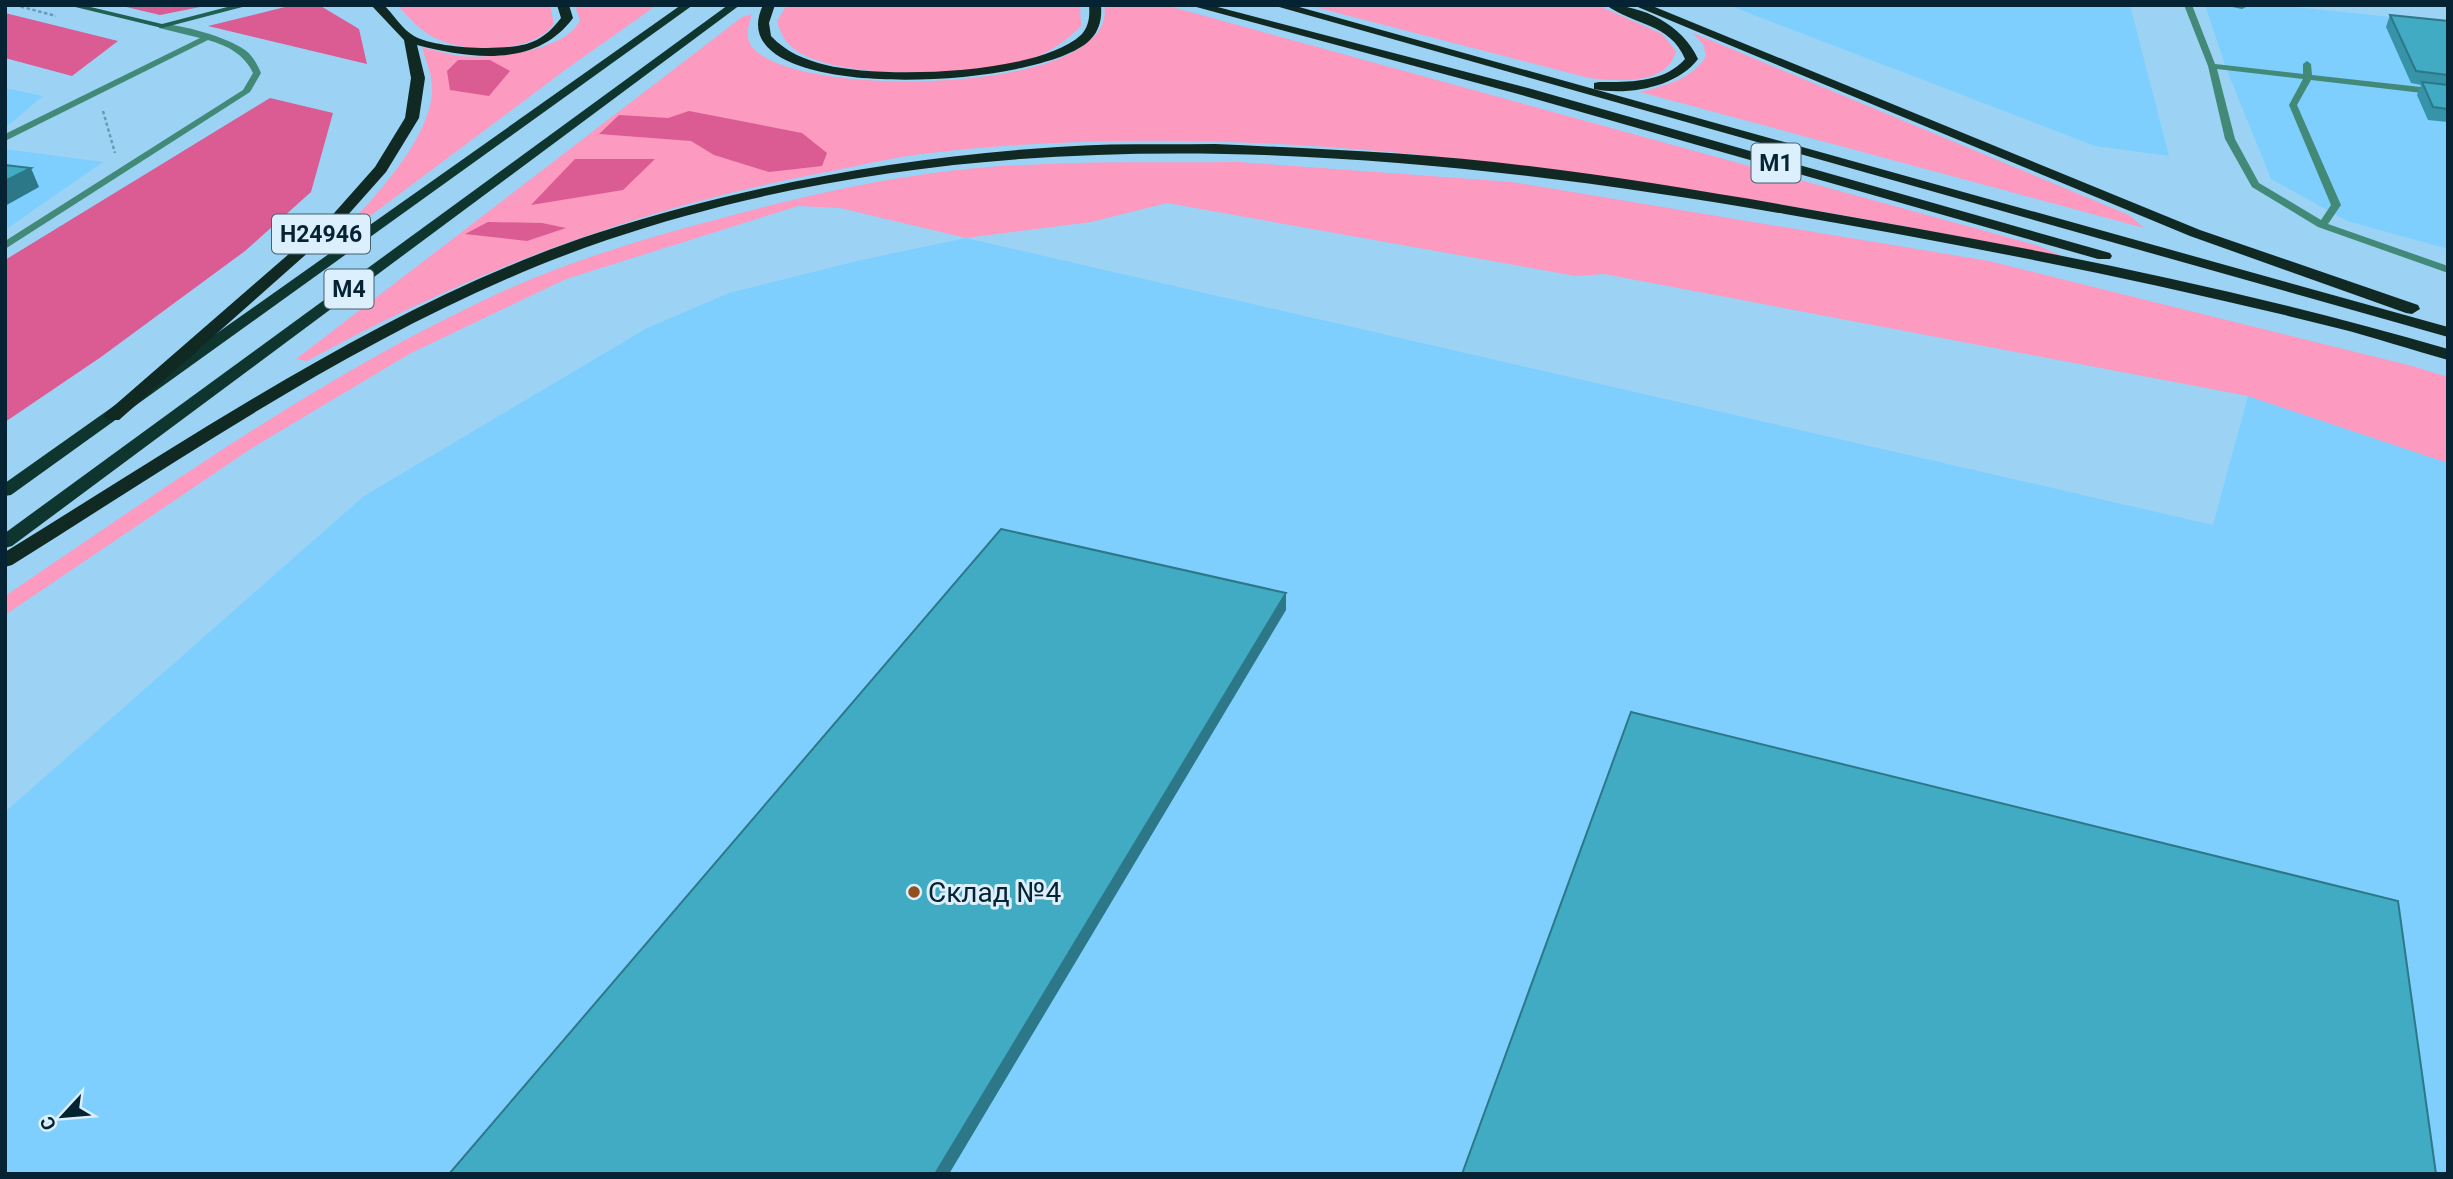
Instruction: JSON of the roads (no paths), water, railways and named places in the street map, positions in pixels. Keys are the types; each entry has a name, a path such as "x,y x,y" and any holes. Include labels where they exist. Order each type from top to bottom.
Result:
{"highway":[{"path":"377,5 410,39 464,52 513,50 553,37 567,18 563,5"},
{"name":"М4","path":"5,492 688,5"},
{"name":"М4","path":"5,542 735,5"},
{"path":"769,5 762,25 764,34 768,42 788,57 810,65 858,74 930,77 1008,68 1067,49 1083,40 1092,29 1097,17 1095,5"},
{"name":"М1","path":"1195,5 1523,91 2448,355"},
{"name":"М1","path":"1278,5 2448,332"},
{"path":"1567,84 1626,85 1653,81 1676,73 1692,59 1688,46 1678,36 1612,5"},
{"path":"1639,5 2195,233 2448,321"},
{"name":"Н24946","path":"113,416 333,223 381,169 412,118 415,108 418,78 410,39"},
{"path":"5,561 311,371 482,284 602,237 718,202 829,176 963,157 1090,149 1243,148 1353,154 1515,170 1720,199 2020,252 2355,327"}],"main road":[{"path":"71,5 162,26 246,5"}],"lane":[{"path":"2188,5 2212,66 2230,139 2255,185 2322,225 2448,270"},
{"path":"2226,5 2242,7"},
{"path":"5,246 246,92 257,72 254,60 235,45 162,26"},
{"path":"5,138 205,38"},
{"path":"2307,64 2308,77 2293,105 2336,205 2322,225"},
{"path":"2212,66 2448,93"}],"place":[{"name":"Склад №4","path":"914,892"}]}
